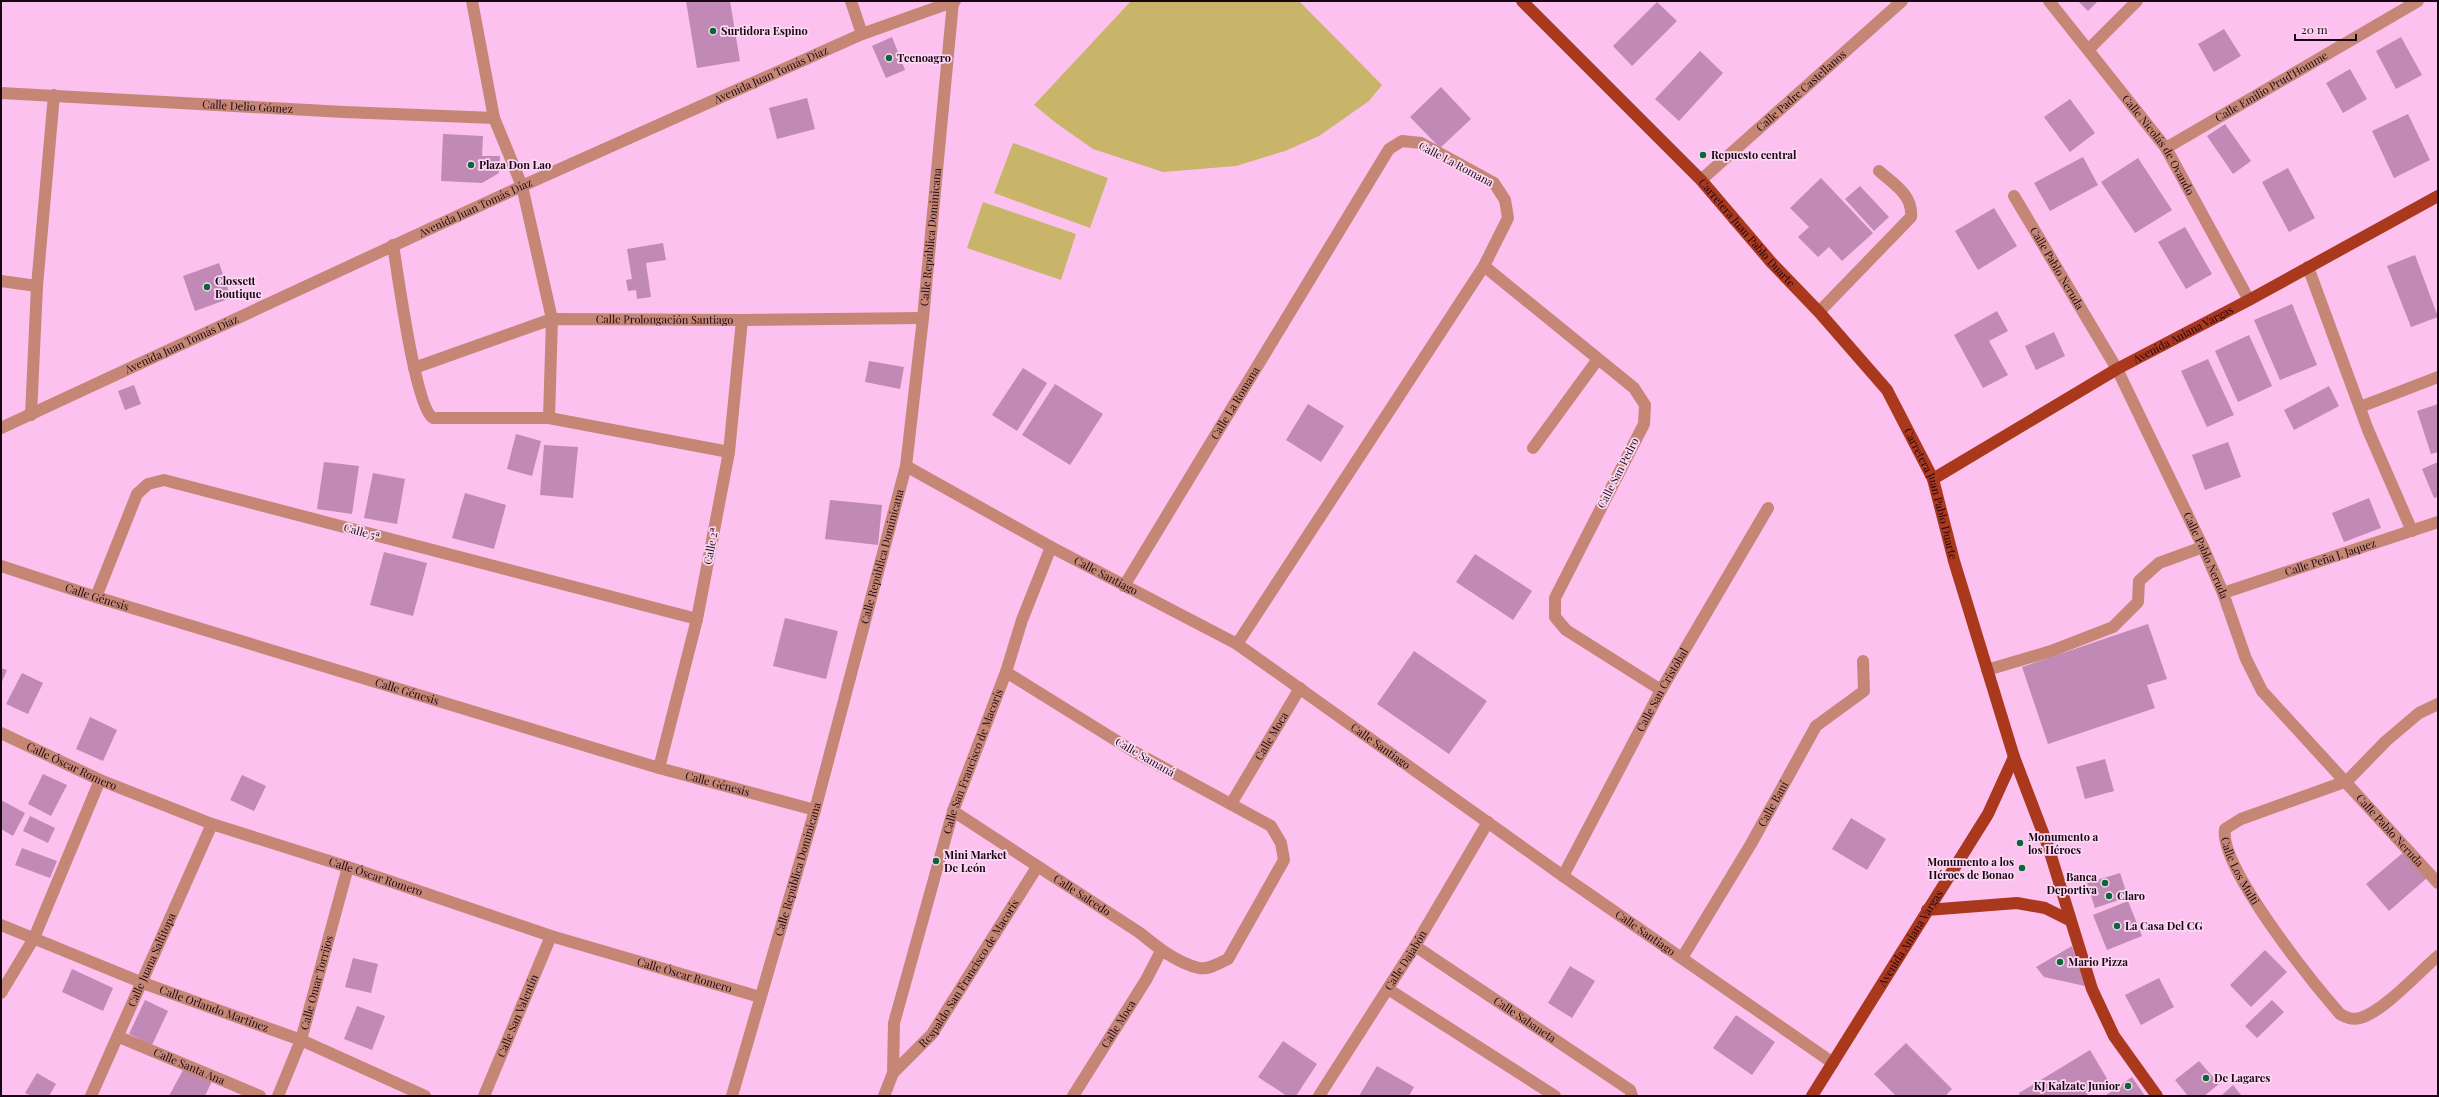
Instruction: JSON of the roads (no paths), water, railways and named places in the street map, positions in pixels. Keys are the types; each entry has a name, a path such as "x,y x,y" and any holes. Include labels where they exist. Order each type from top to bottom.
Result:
{"main road":[{"name":"Carretera Juan Pablo Duarte","path":"1522,1 1701,180 1771,262 1819,312 1887,390 1933,479 1954,561 2014,757 2048,846 2092,989 2114,1036 2157,1096"},
{"name":"Avenida Aniana Vargas","path":"1933,479 2117,369 2249,300 2438,196"},
{"name":"Avenida Aniana Vargas","path":"1812,1096 1988,814 2014,757"},
{"path":"1927,910 2017,903 2045,908 2070,920"}],"street":[{"path":"472,1 494,118 522,186 552,319 549,418"},
{"path":"851,1 862,34"},
{"name":"Calle Padre Castellanos","path":"1701,180 1902,1"},
{"name":"Calle Nicolás de Ovando","path":"2049,1 2089,49 2166,148 2249,300"},
{"path":"2089,49 2137,1"},
{"name":"Calle Emilio Prud'Homme","path":"2166,148 2405,4 2418,1"},
{"name":"Avenida Juan Tomás Díaz","path":"1,428 393,245 862,34 954,2"},
{"name":"Calle República Dominicana","path":"732,1096 815,810 906,466 923,318 954,2"},
{"name":"Calle Delio Gómez","path":"1,93 344,112 494,118"},
{"path":"31,415 37,286 54,95"},
{"name":"Calle La Romana","path":"1124,586 1389,149 1402,141 1421,143 1494,183 1505,200 1508,218 1484,266 1237,644"},
{"path":"1819,312 1911,217 1912,208 1909,198 1879,171"},
{"name":"Calle Pablo Neruda","path":"2014,196 2117,369 2203,547 2223,594 2246,659 2262,691 2347,781 2438,883"},
{"path":"393,245 414,368 424,406 428,415 433,418 549,418 729,452"},
{"name":"Calle San Pedro","path":"1484,266 1634,388 1646,405 1644,424 1554,598 1554,617 1566,630 1661,690"},
{"path":"2308,267 2368,430 2412,531"},
{"path":"1,281 37,286"},
{"name":"Calle Prolongación Santiago","path":"414,368 552,319 742,320 923,318"},
{"name":"Calle 2ª","path":"659,768 697,619 729,452 742,320"},
{"path":"1533,448 1598,359"},
{"path":"2360,408 2438,377"},
{"name":"Calle Santiago","path":"906,466 1051,548 1237,644 1563,876 1832,1063"},
{"name":"Calle 5ª","path":"96,597 137,494 148,484 164,480 697,619"},
{"name":"Calle San Cristóbal","path":"1563,876 1661,690 1768,508"},
{"name":"Calle Peña J. Jaquez","path":"2223,594 2438,522"},
{"path":"1987,670 2051,651 2113,627 2138,602 2139,581 2159,563 2203,547"},
{"name":"Calle San Francisco de Macorís","path":"884,1096 893,1073 894,1023 953,811 1006,672 1022,620 1051,548"},
{"name":"Calle Génesis","path":"1,566 96,597 659,768 815,810"},
{"name":"Calle Baní","path":"1682,958 1751,844 1816,726 1864,691 1863,661"},
{"name":"Calle Samaná","path":"1006,672 1133,751 1271,826 1282,843 1284,860 1228,959 1214,967"},
{"name":"Calle Moca","path":"1231,804 1300,688"},
{"name":"Calle Los Multi","path":"2438,704 2419,713 2386,741 2347,781 2231,824 2225,830 2224,837 2237,869 2303,971 2340,1014 2348,1018 2359,1018 2378,1009 2438,956"},
{"name":"Calle Óscar Romero","path":"1,733 100,780 212,824 348,867 551,936 760,997"},
{"path":"1,993 34,938 100,780"},
{"name":"Calle Salcedo","path":"953,811 1140,933 1161,951 1200,968 1214,967"},
{"name":"Calle Dajabón","path":"1319,1096 1415,946 1488,822"},
{"name":"Calle Juana Saltitopa","path":"91,1096 119,1037 212,824"},
{"name":"Calle Omar Torrijos","path":"278,1096 301,1040 348,867"},
{"name":"Respaldo San Francisco de Macorís","path":"893,1073 932,1034 1037,867"},
{"name":"Calle Orlando Martínez","path":"1,925 143,983 301,1040 425,1096"},
{"name":"Calle San Valentín","path":"484,1096 551,936"},
{"name":"Calle Sabaneta","path":"1415,946 1630,1090 1632,1096"},
{"name":"Calle Moca","path":"1073,1096 1146,980 1161,951"},
{"path":"1388,989 1554,1096"},
{"name":"Calle Santa Ana","path":"119,1037 260,1096"}],"place":[{"name":"Surtidora Espino","path":"713,31"},
{"name":"Tecnoagro","path":"889,58"},
{"name":"Repuesto central","path":"1703,155"},
{"name":"Plaza Don Lao","path":"471,165"},
{"name":"Clossett Boutique","path":"207,287"},
{"name":"Monumento a los Héroes","path":"2020,843"},
{"name":"Mini Market De León","path":"936,861"},
{"name":"Monumento a los Héroes de Bonao","path":"2022,868"},
{"name":"Banca Deportiva","path":"2105,883"},
{"name":"Claro","path":"2109,896"},
{"name":"La Casa Del CG","path":"2117,926"},
{"name":"Mario Pizza","path":"2060,962"},
{"name":"De Lagares","path":"2206,1078"},
{"name":"KJ Kalzate Junior","path":"2128,1086"}]}
